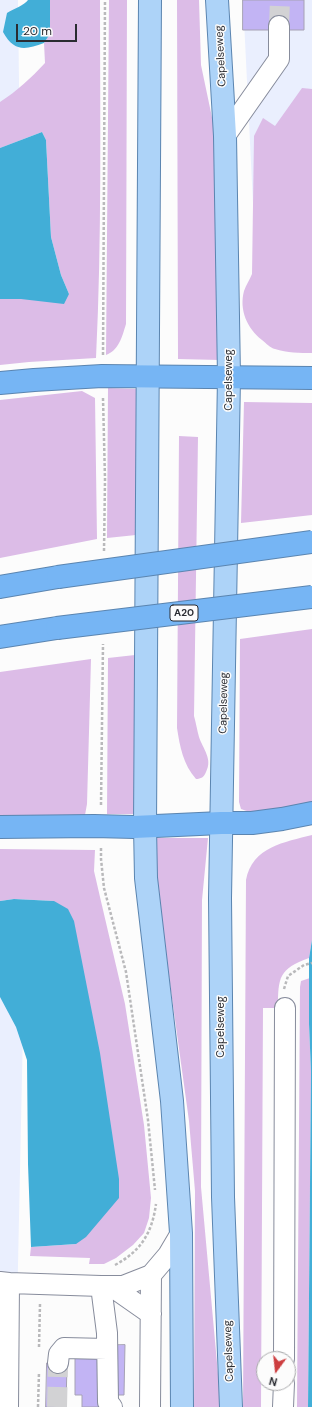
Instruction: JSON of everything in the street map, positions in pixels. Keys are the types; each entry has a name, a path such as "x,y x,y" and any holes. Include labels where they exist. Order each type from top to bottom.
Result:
{"highway":[{"path":"0,383 102,376 147,375 312,378"},
{"path":"0,587 312,542"},
{"name":"A20","path":"0,637 57,628 312,597"},
{"path":"0,827 144,827 221,822 252,823 312,813"}],"main road":[{"path":"150,0 144,827 146,878 172,1101 182,1233 182,1407"},
{"name":"Capelseweg","path":"217,0 225,136 229,377 220,898 221,1072 232,1407"}],"street":[{"path":"225,136 279,59 279,26"},
{"path":"284,1351 285,1008"},
{"path":"8,1407 4,1282 108,1280 123,1286 151,1275 168,1255 182,1233"},
{"path":"150,1407 151,1275"},
{"path":"108,1280 150,1314"},
{"path":"108,1280 108,1402 112,1407"},
{"path":"58,1363 59,1354 64,1348 107,1349"},
{"path":"284,1391 284,1407"}],"path":[{"path":"104,558 102,376 105,0"},
{"path":"103,637 101,859 104,888 126,972 148,1120 156,1205 152,1226 144,1242 108,1280"},
{"path":"285,1008 284,989 288,976 304,965 312,963"}],"shaded area":[{"path":"0,0 18,0 22,327 0,335"},
{"path":"50,0 100,0 100,224 96,358 0,365 0,299 21,299 69,294 61,275 51,237 46,140 42,132 0,148 0,102 24,84 45,63 44,43 50,34"},
{"path":"109,0 127,0 126,324 117,346 106,355"},
{"path":"177,0 199,0 201,65 214,127 220,360 178,359"},
{"path":"243,0 312,0 312,226 254,224"},
{"path":"302,88 312,89 312,353 284,351 270,347 252,330 248,324 243,305 244,291 252,274 254,136 263,118 275,126"},
{"path":"108,388 136,389 136,535 107,538"},
{"path":"82,391 95,398 97,539 0,558 0,400"},
{"path":"244,402 312,403 312,515 241,523"},
{"path":"179,436 198,437 194,716 199,737 207,754 208,767 201,778 196,779 185,761 177,728"},
{"path":"312,629 312,802 276,811 259,813 241,809 239,802 240,639"},
{"path":"135,655 134,814 107,814 108,658"},
{"path":"91,659 87,804 85,815 0,816 0,672"},
{"path":"312,835 312,940 309,958 286,970 282,976 279,989 278,1008 263,1008 261,1351 256,1351 256,1391 261,1391 261,1407 243,1407 246,880 249,869 262,853 291,840"},
{"path":"156,838 208,838 202,900 201,1187 221,1407 194,1407 195,1191 189,1121 155,875"},
{"path":"0,849 95,850 94,871 125,1004 144,1125 151,1198 149,1218 144,1233 133,1245 116,1258 104,1264 89,1264 90,1258 30,1256 31,1247 76,1244 54,901 14,899 0,901"},
{"path":"0,928 24,981 15,1407 0,1407"},
{"path":"310,978 309,1024 311,1072 308,1407 297,1407 300,987 301,981"}],"water":[{"path":"28,0 50,0 50,34 44,43 31,47 20,48 11,43 3,32 7,13"},
{"path":"42,132 46,140 51,237 61,275 69,294 64,304 21,299 0,299 0,148"},
{"path":"14,899 54,901 68,909 74,921 100,1053 119,1179 119,1198 86,1237 76,1244 31,1247 28,1164 27,1060 16,1027 0,997 0,901"},
{"path":"312,940 312,1407 308,1407 311,1072 309,958"}],"building":[{"path":"243,0 304,0 304,30 243,30"},
{"path":"125,1345 124,1395 101,1395 101,1407 82,1407 82,1395 75,1395 75,1346"},
{"path":"47,1363 67,1363 66,1407 46,1407"}],"tunnel":[{"path":"279,26 280,0"},
{"path":"57,1407 58,1363"}]}
